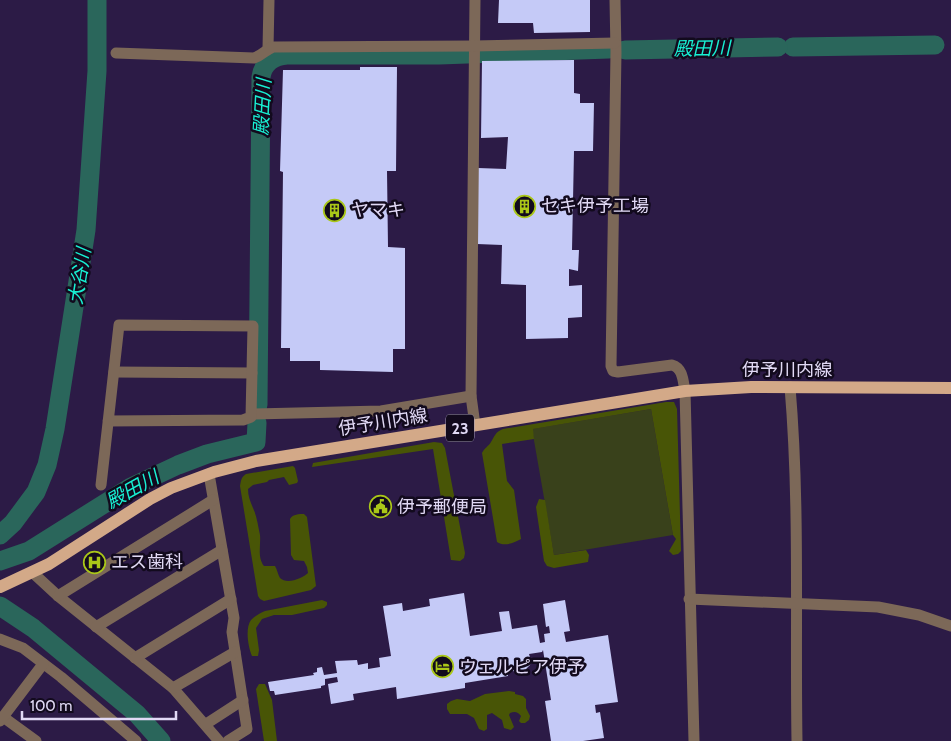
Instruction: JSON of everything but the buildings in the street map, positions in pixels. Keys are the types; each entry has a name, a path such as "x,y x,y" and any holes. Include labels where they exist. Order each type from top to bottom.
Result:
{"main road":[{"name":"伊予川内線","path":"0,587 77,547 150,499 172,488 233,466 280,456 685,391 790,387 951,388"}],"street":[{"path":"116,53 254,58 265,54 268,49 269,0"},
{"path":"474,0 471,396 475,425"},
{"path":"615,0 616,52 611,366 613,371 618,372 677,366 680,369 685,391 694,741"},
{"path":"268,49 273,47 615,43"},
{"path":"102,485 108,421 119,325 253,326 251,417 244,420 108,421"},
{"path":"114,372 252,373"},
{"path":"790,387 796,480 798,604 797,741"},
{"path":"252,414 381,411 471,396"},
{"path":"209,474 234,618 232,632 247,730 228,741"},
{"path":"58,596 213,500"},
{"path":"96,627 222,550"},
{"path":"32,572 58,596 174,688 219,741"},
{"path":"136,658 231,599"},
{"path":"689,599 878,607 919,615 951,626"},
{"path":"0,639 23,648 136,741"},
{"path":"174,688 235,652"},
{"path":"36,741 3,713 43,664"},
{"path":"206,724 243,700"}],"shaded area":[{"path":"651,409 673,535 554,555 532,429"},
{"path":"34,545 37,549 0,563 0,557 10,549 11,554"}],"green space":[{"path":"674,402 677,409 681,551 678,554 673,555 669,551 676,539 673,535 651,409 533,429 534,439 502,444 507,481 514,490 521,539 506,544 497,542 482,453 498,431"},
{"path":"434,442 442,443 445,448 465,553 464,558 460,561 451,560 433,449 312,467 313,463"},
{"path":"293,466 297,483 289,485 284,477 253,485 248,489 249,498 256,514 262,562 264,566 275,566 280,578 283,580 295,580 308,573 304,561 294,560 291,555 290,519 298,514 304,514 307,517 316,586 311,590 264,601 258,596 240,486 242,478 246,474"},
{"path":"539,499 545,500 554,555 586,550 589,555 588,562 554,568 547,566 544,561 536,507"},
{"path":"322,600 327,602 324,608 292,615 274,615 262,619 256,628 258,656 252,656 248,643 248,633 249,623 254,617 265,611"},
{"path":"259,684 265,684 272,700 277,741 264,741 256,689"},
{"path":"515,692 515,694 526,699 526,708 530,716 529,720 521,723 519,721 521,716 519,714 515,712 510,713 509,715 514,727 511,730 504,728 502,720 492,713 487,715 487,729 484,731 479,729 474,718 467,714 450,714 447,709 447,704 457,699 470,701 485,694"}],"waterway":[{"name":"大谷川","path":"0,535 13,523 36,492 47,465 55,429 86,230 97,71 97,0"},
{"name":"殿田川","path":"793,47 935,45"},
{"name":"殿田川","path":"625,50 778,47"},
{"name":"殿田川","path":"258,405 261,77 266,64 277,57 287,55 439,55 609,49"},
{"name":"殿田川","path":"0,561 29,551 131,487 178,465 207,454 256,442 257,423"},
{"path":"0,606 33,628 137,714 161,741"}],"place":[{"name":"セキ伊予工場","path":"525,206"},
{"name":"ヤマキ","path":"335,210"},
{"name":"伊予郵便局","path":"381,507"},
{"name":"エス歯科","path":"95,562"},
{"name":"ウェルピア伊予","path":"443,667"}]}
